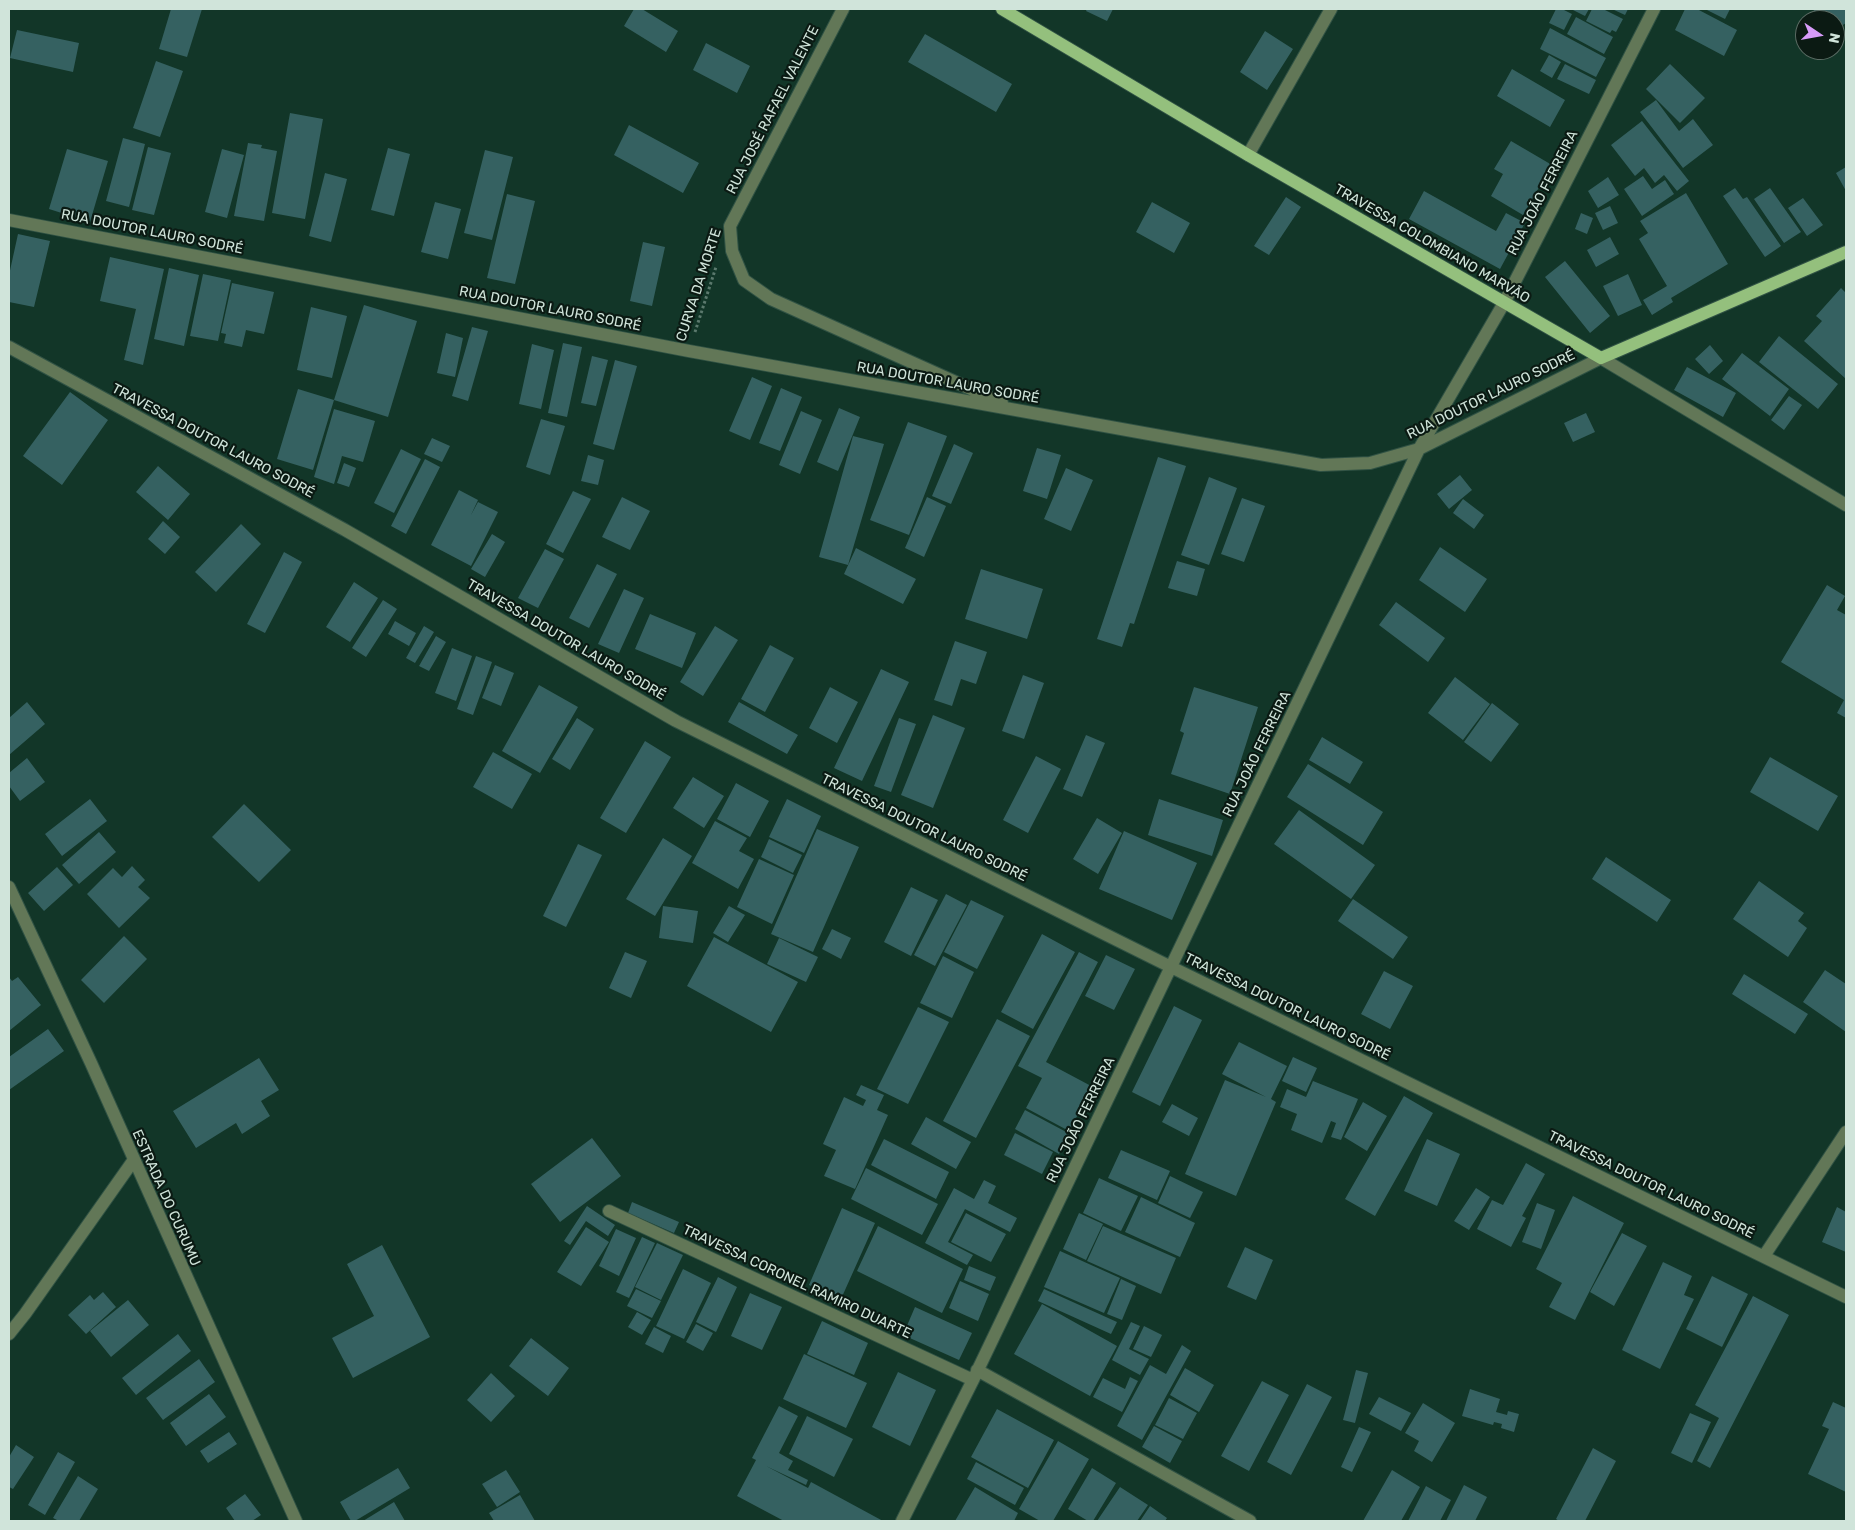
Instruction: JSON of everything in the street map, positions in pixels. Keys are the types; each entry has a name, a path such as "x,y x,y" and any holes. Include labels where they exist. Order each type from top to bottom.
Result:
{"main road":[{"name":"TRAVESSA COLOMBIANO MARVÃO","path":"1002,9 1248,156 1601,358"},
{"name":"RUA DOUTOR LAURO SODRÉ","path":"1601,358 1846,252"}],"street":[{"name":"RUA JOSÉ RAFAEL VALENTE","path":"843,9 730,226 732,251 744,280 770,299 1019,411"},
{"path":"1248,156 1332,9"},
{"name":"RUA JOÃO FERREIRA","path":"902,1521 975,1375 1172,967 1419,449 1504,302 1654,9"},
{"name":"RUA DOUTOR LAURO SODRÉ","path":"9,220 689,351 1322,465 1370,463 1419,449 1601,358"},
{"name":"TRAVESSA DOUTOR LAURO SODRÉ","path":"9,347 345,530 676,721 1172,967 1846,1297"},
{"name":"TRAVESSA COLOMBIANO MARVÃO","path":"1601,358 1846,505"},
{"name":"ESTRADA DO CURUMU","path":"9,887 91,1063 133,1161 296,1521"},
{"path":"1764,1256 1846,1132"},
{"path":"9,1334 133,1161"},
{"name":"TRAVESSA CORONEL RAMIRO DUARTE","path":"609,1211 975,1375 1250,1521"}],"path":[{"name":"CURVA DA MORTE","path":"689,351 716,266"}],"building":[{"path":"171,9 202,9 187,57 159,49"},
{"path":"634,9 642,9 678,31 666,52 624,26"},
{"path":"1087,9 1113,9 1107,21 1086,11"},
{"path":"1556,9 1562,9 1572,14 1564,30 1549,23"},
{"path":"1571,9 1589,9 1585,16"},
{"path":"1592,9 1603,9 1623,19 1616,32 1612,30 1610,33 1586,21"},
{"path":"1612,9 1628,9 1625,15"},
{"path":"1685,9 1697,9 1737,30 1724,56 1675,30"},
{"path":"1705,9 1730,9 1725,19"},
{"path":"1846,9 1846,23 1845,10 1814,10"},
{"path":"1576,17 1613,37 1604,54 1567,34"},
{"path":"1550,28 1606,58 1596,77 1540,49"},
{"path":"17,30 79,43 73,72 10,58"},
{"path":"1265,31 1293,49 1267,90 1240,72"},
{"path":"925,34 1012,84 996,112 908,62"},
{"path":"706,43 750,66 737,93 693,70"},
{"path":"1549,55 1561,62 1552,78 1540,71"},
{"path":"156,61 183,71 160,137 133,128"},
{"path":"1565,64 1596,80 1589,94 1557,79"},
{"path":"1670,64 1705,98 1680,123 1646,89"},
{"path":"1512,69 1565,100 1550,127 1497,96"},
{"path":"1656,100 1679,131 1693,119 1713,145 1683,168 1640,112"},
{"path":"290,113 323,119 305,219 272,213"},
{"path":"1642,121 1689,181 1677,191 1664,175 1655,183 1644,168 1635,176 1611,145"},
{"path":"629,125 699,163 683,193 614,155"},
{"path":"123,138 145,144 129,207 106,201"},
{"path":"1511,141 1552,165 1523,215 1491,196 1503,174 1494,169"},
{"path":"248,143 262,145 261,148 277,151 264,221 234,216"},
{"path":"148,147 171,153 154,215 132,210"},
{"path":"388,148 410,154 394,216 371,210"},
{"path":"67,149 108,161 90,222 49,209"},
{"path":"222,149 244,155 227,218 205,212"},
{"path":"485,150 513,157 492,240 464,233"},
{"path":"1846,167 1846,191 1836,173"},
{"path":"325,173 347,179 331,242 309,236"},
{"path":"1643,176 1652,189 1665,180 1674,194 1642,216 1624,189"},
{"path":"1608,177 1619,195 1598,208 1588,191"},
{"path":"1735,188 1743,199 1747,197 1781,246 1765,257 1723,196"},
{"path":"1770,188 1801,232 1784,243 1754,199"},
{"path":"1424,191 1496,231 1506,213 1525,223 1500,269 1409,219"},
{"path":"1686,193 1728,264 1671,298 1673,302 1652,315 1643,300 1667,286 1639,239 1648,233 1640,221"},
{"path":"507,194 535,201 515,284 487,278"},
{"path":"1286,197 1301,207 1269,255 1254,246"},
{"path":"1803,198 1823,225 1807,236 1788,208"},
{"path":"435,202 461,209 448,259 421,252"},
{"path":"1152,202 1190,223 1174,253 1136,232"},
{"path":"1610,206 1618,223 1603,230 1595,213"},
{"path":"1581,213 1593,218 1587,234 1575,229"},
{"path":"18,234 50,241 34,307 9,302 9,275"},
{"path":"1610,237 1619,254 1596,267 1587,250"},
{"path":"643,242 665,247 652,306 630,301"},
{"path":"110,257 164,269 143,365 124,360 136,309 100,301"},
{"path":"1565,261 1610,316 1590,333 1545,277"},
{"path":"169,268 199,275 184,346 154,339"},
{"path":"203,274 231,280 218,341 190,336"},
{"path":"1628,274 1642,305 1618,316 1603,286"},
{"path":"232,283 274,292 264,334 246,330 242,347 224,343 226,334 221,333"},
{"path":"1841,288 1846,293 1846,379 1804,341 1822,321 1816,316"},
{"path":"364,305 417,321 388,417 334,400"},
{"path":"311,307 347,316 332,378 297,370"},
{"path":"472,327 488,331 468,401 452,396"},
{"path":"446,333 463,338 455,377 437,373"},
{"path":"1779,336 1838,384 1818,409 1759,362"},
{"path":"563,343 582,347 567,417 548,413"},
{"path":"532,344 554,350 541,409 519,404"},
{"path":"1710,345 1723,361 1709,374 1695,359"},
{"path":"1742,353 1789,389 1770,416 1722,379"},
{"path":"592,356 608,360 596,406 581,403"},
{"path":"615,360 637,366 614,450 593,444"},
{"path":"1687,367 1736,393 1723,417 1674,390"},
{"path":"752,377 772,386 750,440 729,431"},
{"path":"781,388 802,397 780,451 759,443"},
{"path":"298,389 334,400 313,470 277,459"},
{"path":"70,392 108,420 62,485 23,456"},
{"path":"1789,396 1802,405 1784,430 1771,420"},
{"path":"839,408 860,417 838,471 817,462"},
{"path":"334,409 375,421 363,462 342,456 334,484 314,477"},
{"path":"801,411 822,420 800,474 779,465"},
{"path":"1586,413 1595,432 1573,442 1564,423"},
{"path":"541,419 565,426 550,475 526,467"},
{"path":"908,422 947,436 909,535 870,520"},
{"path":"853,436 884,444 848,565 819,557"},
{"path":"432,438 450,446 442,462 424,454"},
{"path":"954,444 973,453 951,504 932,496"},
{"path":"1037,448 1061,455 1047,499 1023,491"},
{"path":"401,449 421,459 394,513 374,503"},
{"path":"588,455 604,460 598,485 581,481"},
{"path":"1158,457 1186,466 1134,624 1130,623 1122,647 1097,639"},
{"path":"425,459 440,467 406,534 391,526"},
{"path":"344,463 356,468 349,487 337,483"},
{"path":"158,466 190,494 168,520 136,492"},
{"path":"1066,468 1093,480 1071,531 1044,519"},
{"path":"1460,475 1472,490 1449,509 1437,494"},
{"path":"1209,477 1237,488 1209,565 1181,555"},
{"path":"459,490 478,500 471,515 478,502 498,512 471,566 431,545"},
{"path":"573,491 591,499 563,553 546,544"},
{"path":"622,497 650,511 630,550 602,537"},
{"path":"927,497 946,506 924,557 905,548"},
{"path":"1242,498 1265,506 1244,562 1221,554"},
{"path":"1463,499 1484,515 1474,529 1453,513"},
{"path":"163,521 180,537 165,554 148,539"},
{"path":"241,524 261,544 216,592 195,572"},
{"path":"492,534 505,542 485,577 471,569"},
{"path":"1440,547 1487,579 1465,612 1419,580"},
{"path":"856,548 916,579 903,604 844,574"},
{"path":"545,549 564,559 538,608 518,598"},
{"path":"284,552 302,562 265,633 247,624"},
{"path":"1177,561 1205,569 1197,596 1168,588"},
{"path":"597,564 617,574 589,628 569,618"},
{"path":"981,569 1043,589 1027,639 965,619"},
{"path":"354,582 378,598 350,642 326,627"},
{"path":"1827,585 1845,596 1837,610 1846,615 1846,718 1837,713 1844,700 1781,662"},
{"path":"624,589 644,598 619,653 598,644"},
{"path":"383,600 397,609 366,657 352,648"},
{"path":"1396,602 1445,638 1428,662 1379,625"},
{"path":"650,614 696,633 682,668 635,649"},
{"path":"395,621 416,633 409,646 388,634"},
{"path":"424,626 434,632 415,663 406,658"},
{"path":"715,626 738,640 703,696 680,682"},
{"path":"436,636 446,642 429,671 419,666"},
{"path":"955,641 987,652 976,684 961,679 952,706 934,700"},
{"path":"770,645 794,658 765,712 741,699"},
{"path":"452,648 472,656 456,701 435,693"},
{"path":"476,656 492,662 473,715 457,709"},
{"path":"495,665 514,673 501,706 482,698"},
{"path":"881,669 909,682 862,781 834,768"},
{"path":"1023,675 1044,683 1024,739 1002,731"},
{"path":"1455,677 1490,704 1463,740 1428,713"},
{"path":"539,685 578,707 540,773 502,751"},
{"path":"830,687 858,702 837,743 809,728"},
{"path":"1194,687 1258,707 1230,794 1171,774 1184,733 1180,731"},
{"path":"27,702 45,724 9,755 9,718"},
{"path":"739,702 798,735 787,754 728,722"},
{"path":"1492,703 1519,724 1491,762 1464,742"},
{"path":"933,715 965,728 933,808 901,795"},
{"path":"577,718 594,729 570,770 552,759"},
{"path":"899,718 916,724 891,792 874,786"},
{"path":"1086,735 1105,743 1082,797 1063,789"},
{"path":"1322,737 1363,762 1350,784 1309,760"},
{"path":"645,741 671,757 626,833 600,818"},
{"path":"493,752 532,774 512,809 473,787"},
{"path":"1036,756 1061,769 1028,833 1003,820"},
{"path":"1770,757 1838,796 1818,831 1750,792"},
{"path":"27,758 45,782 20,801 9,786 9,773"},
{"path":"1308,764 1383,812 1363,845 1287,797"},
{"path":"693,777 724,796 704,828 673,808"},
{"path":"736,783 769,801 750,837 717,819"},
{"path":"90,799 107,821 62,856 45,834"},
{"path":"787,799 821,816 804,853 769,837"},
{"path":"1159,799 1223,820 1212,856 1148,835"},
{"path":"244,804 291,850 259,882 212,837"},
{"path":"1299,810 1375,865 1351,899 1274,844"},
{"path":"1097,818 1122,833 1098,874 1073,859"},
{"path":"715,821 747,838 739,851 754,859 738,889 692,863"},
{"path":"817,829 859,847 813,952 771,934"},
{"path":"1124,831 1197,863 1172,920 1099,889"},
{"path":"99,832 116,852 79,884 62,865"},
{"path":"663,838 692,856 655,916 626,899"},
{"path":"769,839 802,855 793,873 761,857"},
{"path":"578,844 602,855 566,927 543,916"},
{"path":"1606,857 1671,900 1657,922 1592,879"},
{"path":"759,859 794,875 772,924 737,907"},
{"path":"132,866 145,880 138,887 150,898 119,928 87,894 113,868 122,877"},
{"path":"57,867 73,885 44,911 28,893"},
{"path":"1759,881 1804,913 1798,921 1807,928 1788,957 1733,919"},
{"path":"911,887 938,900 911,956 884,942"},
{"path":"946,894 967,905 935,966 914,955"},
{"path":"1353,899 1408,937 1393,959 1338,921"},
{"path":"971,900 1004,916 977,969 944,952"},
{"path":"663,906 698,911 693,943 659,938"},
{"path":"729,906 745,915 728,942 713,933"},
{"path":"832,929 851,938 841,959 822,949"},
{"path":"1042,934 1075,952 1033,1029 1001,1012"},
{"path":"124,936 147,959 104,1003 81,980"},
{"path":"714,937 798,982 771,1032 687,986"},
{"path":"779,938 818,957 806,982 767,964"},
{"path":"625,952 647,961 631,998 609,988"},
{"path":"1079,952 1098,962 1046,1062 1093,1087 1069,1131 1026,1108 1042,1078 1018,1066"},
{"path":"1106,955 1135,969 1114,1010 1085,996"},
{"path":"943,956 974,972 952,1018 920,1003"},
{"path":"1825,970 1846,984 1846,1032 1803,1002"},
{"path":"1384,971 1413,986 1390,1029 1361,1014"},
{"path":"1744,974 1808,1014 1795,1034 1732,994"},
{"path":"9,977 12,981 18,977 41,1005 9,1031"},
{"path":"1174,1006 1202,1020 1160,1106 1132,1092"},
{"path":"918,1007 949,1022 908,1104 877,1089"},
{"path":"997,1019 1030,1036 976,1138 943,1121"},
{"path":"48,1029 64,1051 9,1090 9,1057"},
{"path":"1239,1042 1287,1066 1271,1099 1276,1102 1236,1196 1185,1174 1225,1080 1266,1097 1222,1074"},
{"path":"1293,1057 1317,1068 1306,1092 1282,1081"},
{"path":"259,1058 279,1090 261,1101 270,1116 242,1134 236,1123 196,1148 173,1111"},
{"path":"1313,1081 1358,1099 1341,1140 1331,1137 1336,1123 1331,1121 1322,1143 1291,1130 1297,1114 1280,1107 1287,1089 1306,1097"},
{"path":"861,1085 884,1095 877,1110 888,1115 855,1189 824,1176 836,1150 823,1144 844,1097 863,1106 866,1100 856,1095"},
{"path":"1404,1096 1433,1113 1375,1216 1345,1199"},
{"path":"1363,1102 1387,1116 1367,1151 1344,1137"},
{"path":"1172,1104 1198,1118 1189,1136 1162,1122"},
{"path":"1025,1110 1070,1134 1059,1154 1015,1129"},
{"path":"926,1117 971,1142 956,1169 911,1144"},
{"path":"1015,1133 1053,1152 1042,1174 1004,1155"},
{"path":"592,1138 621,1176 560,1222 531,1184"},
{"path":"884,1139 949,1172 936,1199 871,1165"},
{"path":"1427,1139 1460,1154 1437,1206 1404,1191"},
{"path":"1121,1150 1170,1171 1157,1200 1108,1178"},
{"path":"1526,1163 1545,1174 1522,1216 1526,1218 1511,1247 1477,1229 1492,1200 1503,1205"},
{"path":"866,1168 938,1204 922,1235 851,1199"},
{"path":"1170,1176 1203,1192 1190,1218 1158,1203"},
{"path":"1099,1178 1138,1196 1121,1231 1083,1213"},
{"path":"984,1180 996,1186 988,1203 1017,1218 1010,1232 965,1209 948,1242 973,1255 967,1265 925,1243 954,1188 974,1199"},
{"path":"1476,1188 1490,1197 1469,1230 1454,1221"},
{"path":"1573,1196 1624,1223 1575,1320 1549,1307 1562,1283 1536,1269"},
{"path":"1141,1197 1195,1223 1180,1257 1125,1232"},
{"path":"632,1202 679,1222 674,1233 628,1213"},
{"path":"1537,1203 1555,1210 1541,1249 1522,1242"},
{"path":"587,1206 615,1225 608,1236 586,1221 570,1245 564,1241"},
{"path":"1837,1207 1846,1212 1846,1252 1822,1242"},
{"path":"842,1208 875,1223 841,1299 809,1285"},
{"path":"966,1213 1006,1234 991,1262 951,1242"},
{"path":"1079,1213 1103,1224 1086,1260 1063,1249"},
{"path":"878,1226 963,1269 942,1313 857,1271"},
{"path":"1103,1226 1176,1258 1161,1294 1087,1261"},
{"path":"586,1227 609,1242 581,1286 557,1272"},
{"path":"616,1229 636,1238 619,1276 599,1266"},
{"path":"1622,1233 1647,1246 1614,1306 1590,1292"},
{"path":"642,1237 655,1243 629,1298 616,1292"},
{"path":"657,1243 683,1255 661,1300 635,1287"},
{"path":"382,1245 430,1337 353,1378 332,1338 374,1316 347,1264"},
{"path":"1245,1247 1273,1260 1256,1300 1227,1287"},
{"path":"1060,1251 1120,1278 1104,1313 1044,1287"},
{"path":"1663,1262 1692,1276 1684,1295 1694,1299 1660,1369 1622,1350"},
{"path":"969,1266 996,1277 990,1291 964,1280"},
{"path":"683,1269 711,1283 684,1339 656,1326"},
{"path":"1712,1276 1748,1294 1722,1347 1686,1329"},
{"path":"718,1277 737,1287 716,1332 696,1322"},
{"path":"1121,1279 1136,1286 1122,1320 1107,1314"},
{"path":"960,1281 989,1294 978,1321 949,1308"},
{"path":"636,1289 661,1301 652,1318 627,1306"},
{"path":"1044,1289 1117,1322 1111,1334 1038,1301"},
{"path":"103,1292 116,1307 86,1334 68,1315 90,1295 94,1300"},
{"path":"750,1293 782,1307 762,1350 731,1336"},
{"path":"1753,1296 1789,1315 1710,1468 1697,1461 1719,1418 1695,1405"},
{"path":"128,1300 149,1325 111,1357 90,1331"},
{"path":"1042,1304 1117,1346 1090,1396 1014,1354"},
{"path":"915,1307 972,1333 959,1360 903,1335"},
{"path":"637,1312 651,1320 642,1335 628,1327"},
{"path":"822,1321 868,1343 854,1375 807,1354"},
{"path":"1131,1322 1140,1326 1129,1349 1149,1359 1140,1375 1112,1360"},
{"path":"696,1324 713,1333 703,1351 686,1342"},
{"path":"1144,1326 1162,1335 1151,1357 1133,1349"},
{"path":"654,1327 671,1336 663,1353 645,1344"},
{"path":"178,1334 191,1351 136,1395 122,1378"},
{"path":"531,1338 569,1368 548,1396 509,1366"},
{"path":"1182,1345 1191,1351 1142,1440 1117,1426 1150,1365 1166,1374"},
{"path":"804,1354 867,1383 846,1428 783,1399"},
{"path":"199,1359 215,1382 163,1420 146,1398"},
{"path":"1185,1368 1214,1385 1199,1412 1170,1395"},
{"path":"1356,1370 1368,1373 1355,1423 1343,1420"},
{"path":"898,1372 936,1390 910,1446 872,1427"},
{"path":"491,1373 515,1396 491,1422 467,1400"},
{"path":"1130,1377 1138,1381 1122,1412 1093,1397 1103,1378 1125,1389"},
{"path":"1262,1381 1289,1395 1249,1471 1221,1456"},
{"path":"1307,1384 1332,1397 1291,1475 1267,1462"},
{"path":"1470,1389 1500,1399 1496,1412 1507,1415 1508,1411 1519,1414 1514,1432 1501,1428 1502,1424 1494,1422 1493,1425 1462,1416"},
{"path":"209,1394 226,1417 186,1446 170,1423"},
{"path":"1379,1397 1411,1413 1401,1431 1369,1414"},
{"path":"1169,1398 1197,1413 1183,1439 1155,1425"},
{"path":"1833,1402 1846,1408 1846,1492 1808,1474 1829,1429 1822,1426"},
{"path":"1423,1403 1455,1423 1432,1462 1414,1451 1419,1441 1405,1433"},
{"path":"779,1406 798,1416 779,1453 793,1461 788,1470 808,1480 806,1485 766,1466 808,1488 811,1482 883,1521 784,1521 737,1496 756,1460 752,1458"},
{"path":"997,1409 1054,1440 1028,1488 971,1457"},
{"path":"1690,1413 1711,1422 1692,1463 1671,1453"},
{"path":"807,1416 853,1439 834,1477 789,1454"},
{"path":"1154,1426 1182,1441 1170,1463 1142,1447"},
{"path":"1359,1427 1371,1432 1352,1472 1341,1467"},
{"path":"229,1432 237,1444 208,1463 200,1451"},
{"path":"1058,1441 1089,1459 1053,1521 1040,1521 1019,1509"},
{"path":"16,1445 34,1457 13,1489 9,1487 9,1457"},
{"path":"1593,1448 1616,1461 1585,1521 1559,1521 1556,1519"},
{"path":"58,1452 75,1462 45,1515 28,1505"},
{"path":"976,1462 1024,1488 1015,1505 967,1479"},
{"path":"398,1468 410,1488 355,1521 351,1521 340,1502"},
{"path":"1092,1468 1116,1483 1093,1521 1088,1521 1068,1509"},
{"path":"506,1470 520,1492 497,1507 482,1484"},
{"path":"1392,1470 1420,1487 1401,1521 1363,1521"},
{"path":"78,1476 98,1489 79,1521 59,1521 53,1518"},
{"path":"1464,1485 1487,1497 1475,1521 1446,1521"},
{"path":"1426,1486 1451,1500 1440,1521 1408,1521"},
{"path":"975,1487 1018,1513 1014,1521 955,1521"},
{"path":"1120,1487 1148,1505 1137,1521 1097,1521"},
{"path":"245,1494 261,1515 252,1521 235,1521 226,1508"},
{"path":"520,1495 535,1521 494,1521 489,1513"},
{"path":"394,1502 405,1521 363,1521"},
{"path":"1150,1506 1167,1518 1165,1521 1140,1521"}]}
